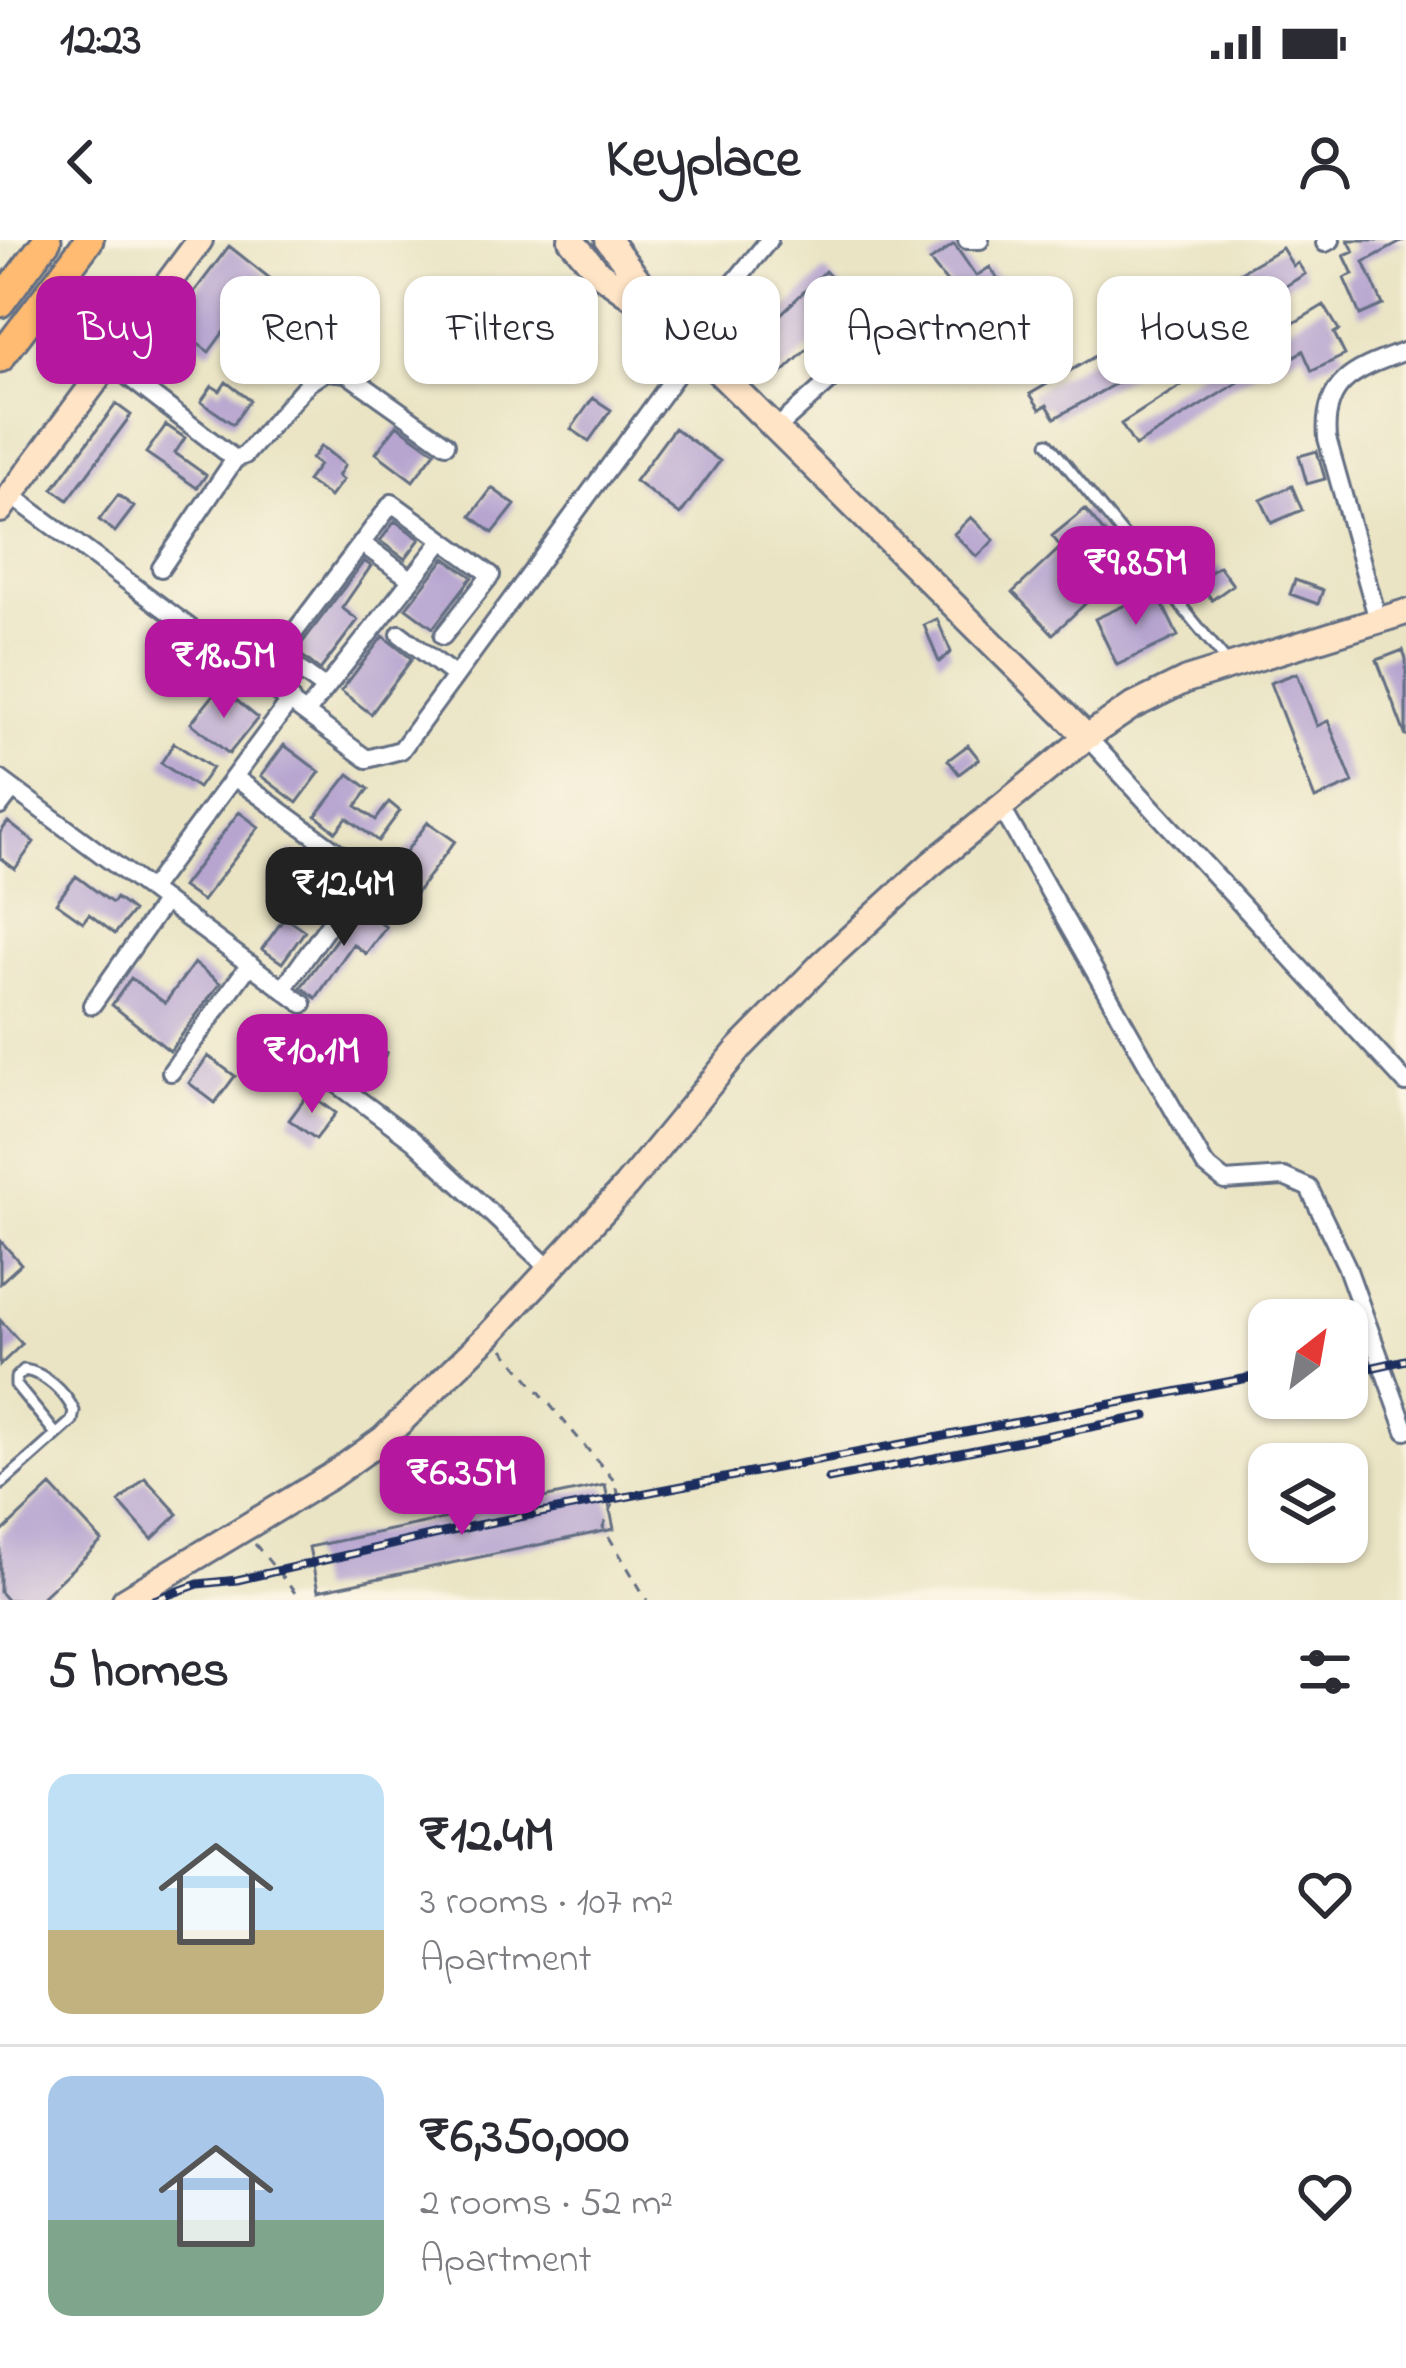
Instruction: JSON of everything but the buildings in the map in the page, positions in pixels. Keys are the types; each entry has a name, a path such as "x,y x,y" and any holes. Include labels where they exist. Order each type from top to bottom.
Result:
{"main road":[{"path":"0,303 47,240"},
{"path":"0,358 89,240"}],"street":[{"path":"173,276 200,240"},
{"path":"571,240 599,273 622,290"},
{"path":"608,240 636,276"},
{"path":"738,276 770,240"},
{"path":"967,240 980,240"},
{"path":"1378,620 1325,414 1347,377 1406,351"},
{"path":"161,568 235,459 253,447 308,382 326,370 346,373 446,444"},
{"path":"93,384 5,502 299,706 367,759 401,750 652,384"},
{"path":"138,384 235,459"},
{"path":"732,384 1087,736 1406,1083"},
{"path":"777,428 826,384"},
{"path":"327,684 278,654 392,503 491,575 443,636"},
{"path":"327,684 331,668 439,537"},
{"path":"92,1005 234,777 299,706 339,674 439,537"},
{"path":"361,543 404,574"},
{"path":"125,1600 331,1476 383,1438 490,1334 626,1186 738,1050 824,962 1087,736 1144,700 1231,666 1406,612"},
{"path":"400,634 455,676"},
{"path":"234,777 402,899"},
{"path":"0,806 7,784 303,1004"},
{"path":"1000,807 1205,1166 1225,1181 1284,1177 1309,1188 1346,1265 1406,1431"},
{"path":"283,989 365,874"},
{"path":"171,1072 250,964"},
{"path":"304,1060 413,1140 550,1269"}],"lane":[{"path":"1048,443 1231,666"},
{"path":"0,1485 72,1421 70,1402 43,1376 24,1370 16,1385 56,1434"}],"path":[{"path":"490,1334 616,1484 618,1492 603,1526 647,1600"},
{"path":"243,1528 301,1600"}],"railway":[{"path":"1368,1368 1406,1360"},
{"path":"154,1600 198,1584 237,1580 478,1525 1248,1378"},
{"path":"828,1479 1146,1416"}]}
